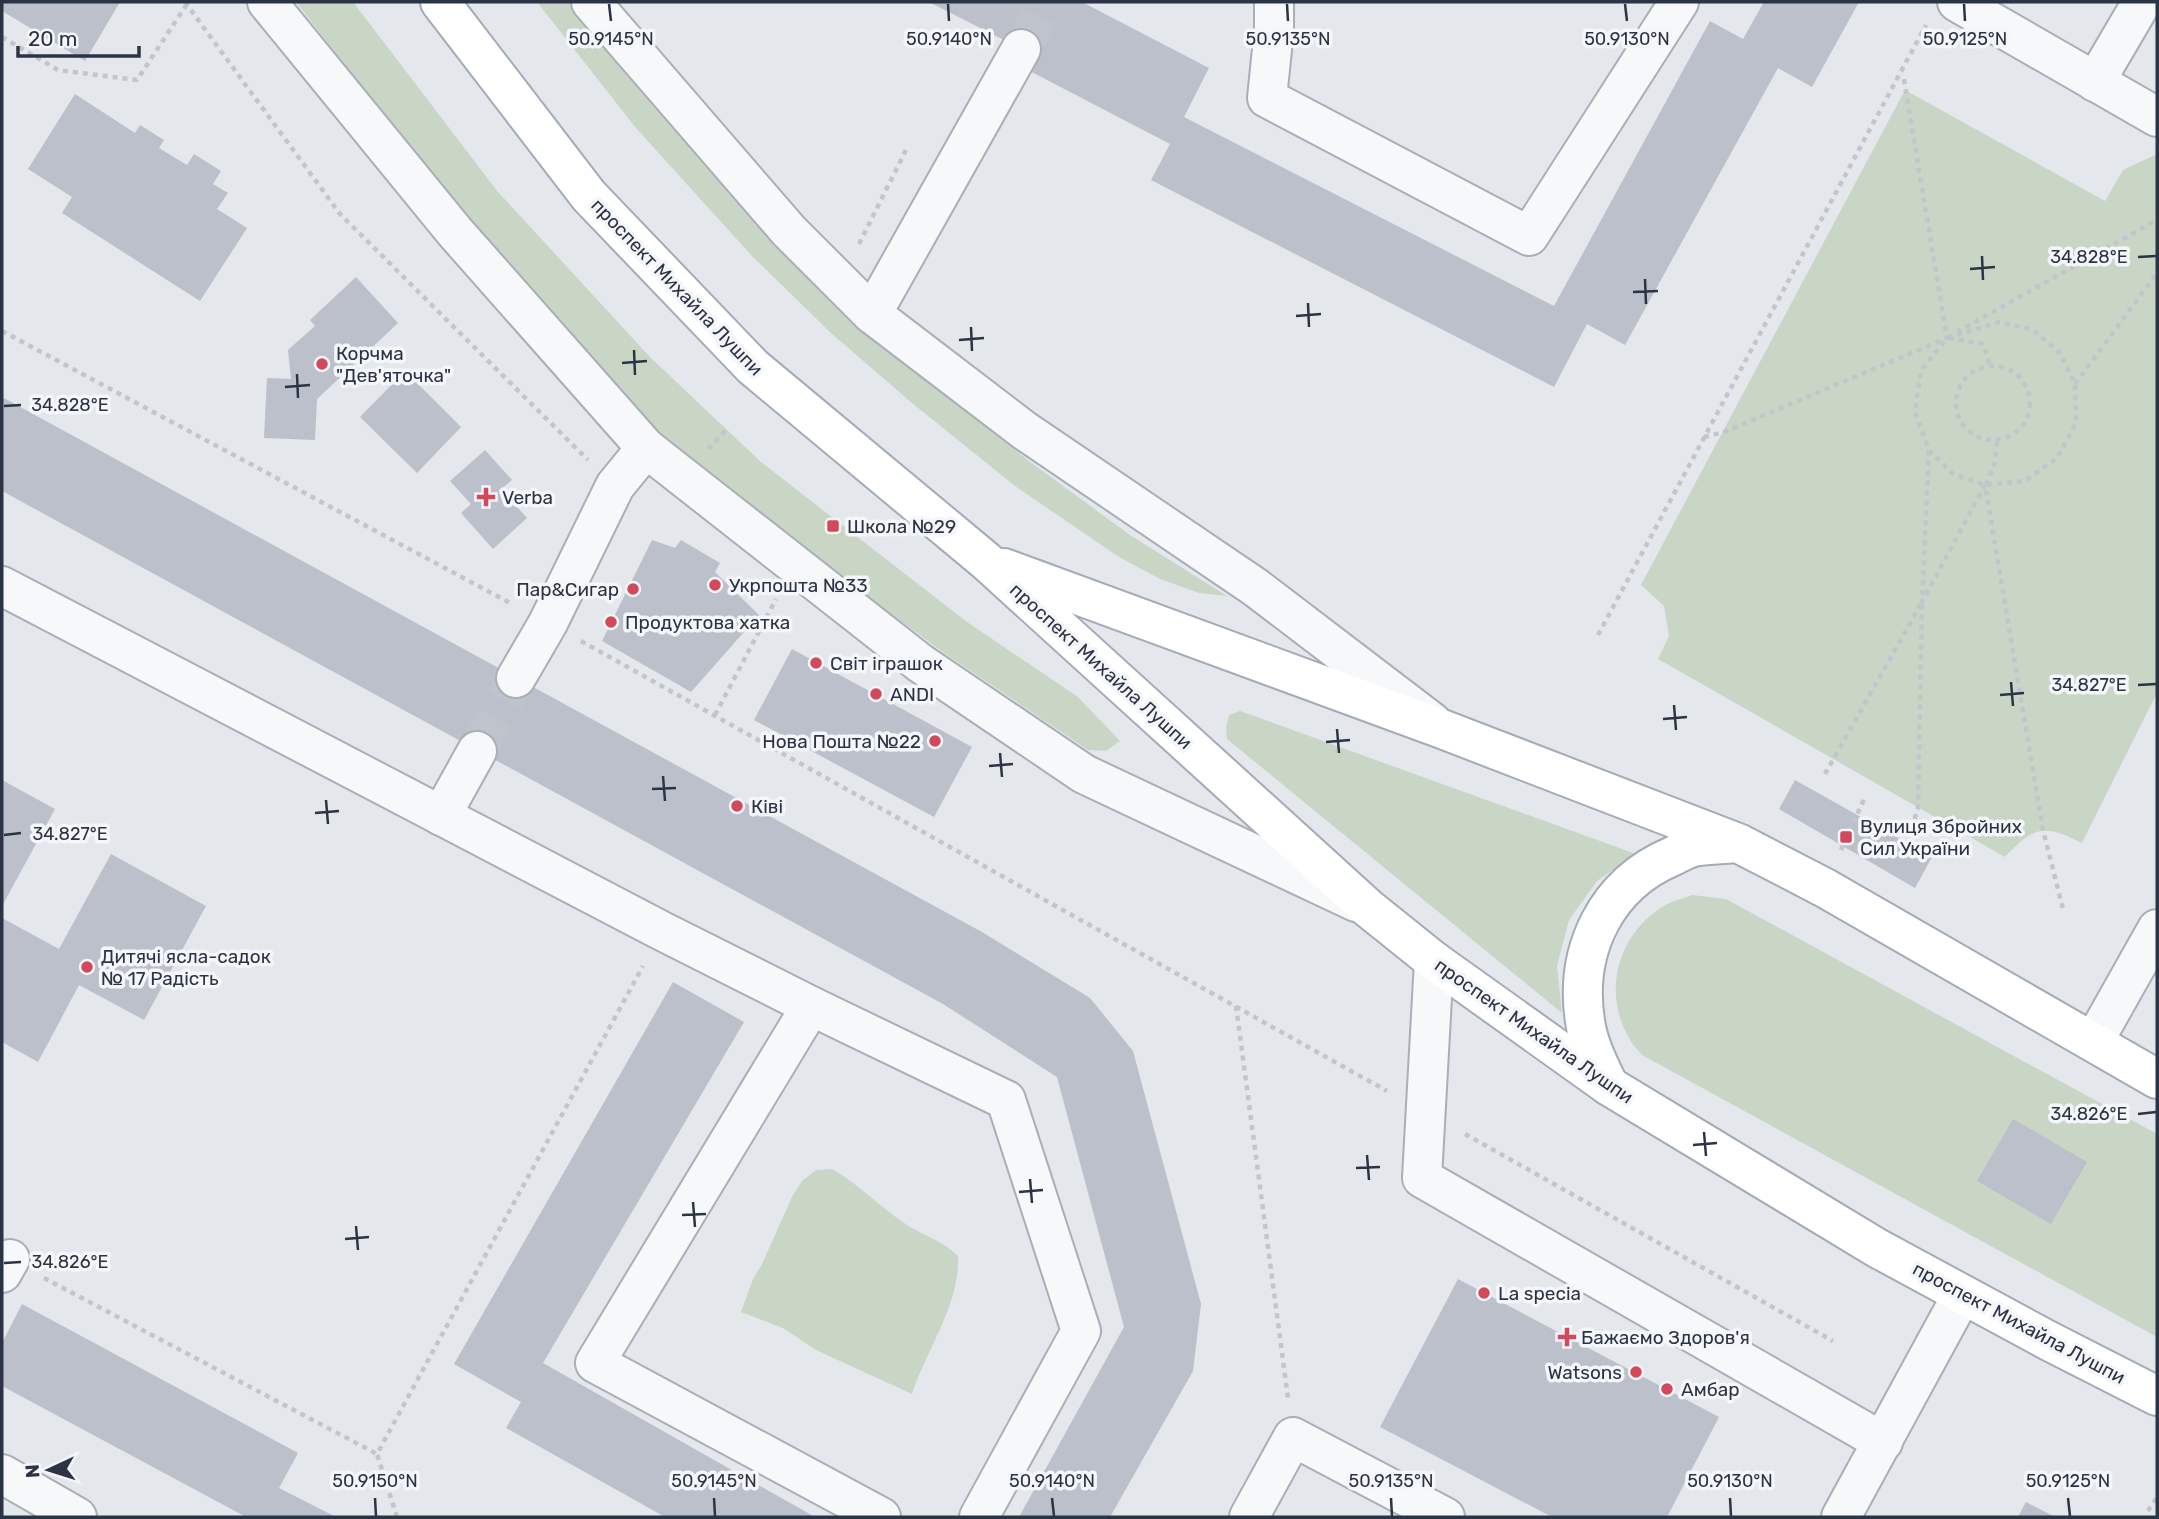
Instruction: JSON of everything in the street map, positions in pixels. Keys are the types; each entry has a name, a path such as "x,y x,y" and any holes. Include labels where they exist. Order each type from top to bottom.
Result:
{"main road":[{"name":"проспект Михайла Лушпи","path":"440,2 589,196 753,367 986,561 1368,908 1434,961 1609,1086 1877,1248 2157,1396"},
{"name":"проспект Михайла Лушпи","path":"986,561 1442,729 1738,843 1825,888 2157,1079"},
{"path":"1609,1086 1595,1056 1585,1022 1582,976 1593,933 1617,894 1651,865 1692,848 1738,843"}],"street":[{"path":"267,2 455,232 646,448 920,663 1084,774 1368,908"},
{"path":"591,2 789,231 872,314 1025,431 1255,587 1442,729"},
{"path":"1274,2 1267,97 1529,236 1679,2"},
{"path":"2095,82 2141,2"},
{"path":"1945,8 2095,82 2157,117"},
{"path":"872,314 1021,49"},
{"path":"516,678 548,623 615,486 646,448"},
{"path":"2,586 662,931 1006,1100 1082,1331 979,1517"},
{"path":"441,816 477,751"},
{"path":"2094,1041 2157,929"},
{"path":"1434,961 1422,1178 1883,1442"},
{"path":"811,1006 595,1363 881,1517"},
{"path":"1841,1517 1962,1294"},
{"path":"1248,1517 1293,1437 1444,1517"},
{"path":"2,1474 77,1517"}],"path":[{"path":"2,37 58,70 137,80 186,3 340,214 615,486"},
{"path":"1598,635 1902,72 1945,8"},
{"path":"1902,72 1947,338"},
{"path":"839,283 907,148"},
{"path":"1913,824 1918,808 1929,450 1914,411 1921,370 1947,338 2157,219"},
{"path":"2075,384 2157,272"},
{"path":"1703,438 1724,432 1947,338 1999,322 2033,330 2060,352 2075,384 2076,423 2057,458 2025,481 1985,485 1954,474 1929,450"},
{"path":"2,331 715,715 1833,1341"},
{"path":"1947,338 1983,344 1990,366"},
{"path":"1990,366 2006,367 2020,377 2029,391 2030,407 2024,423 2013,435 1997,440 1981,438 1967,429 1958,414 1956,398 1962,383 1974,370 1990,366"},
{"path":"1825,774 1923,602 1985,485 1995,462 1997,440"},
{"path":"1985,485 2043,830 2063,909"},
{"path":"715,715 780,591"},
{"path":"1825,888 1865,797"},
{"path":"377,1454 662,931"},
{"path":"1236,1006 1293,1437"},
{"path":"6,1266 377,1454 397,1517"},
{"path":"2148,1511 2157,1497"}],"green space":[{"path":"296,2 353,2 498,192 650,357 761,462 967,622 1078,697 1120,741 1106,751 1088,750 947,655 724,492 616,393 474,231"},
{"path":"537,2 573,2 844,307 928,382 1130,535 1227,596 1199,593 1160,579 1119,557 1015,486 912,403 832,334 752,256 636,128"},
{"path":"1905,90 2105,201 2123,170 2157,154 2157,693 2082,843 2058,833 2040,831 2024,839 2005,857 1658,659 1669,636 1664,606 1641,585"},
{"path":"1240,711 1636,854 1597,881 1569,920 1557,966 1562,1013 1227,739 1229,715"},
{"path":"1692,895 1726,899 2157,1134 2157,1337 1642,1055 1630,1040 1621,1020 1616,984 1619,966 1634,933 1647,919 1666,905"},
{"path":"832,1169 907,1225 958,1256 954,1292 912,1394 816,1350 783,1328 741,1312 753,1279 802,1181 816,1170"}],"building":[{"path":"2,2 120,2 85,61 2,11"},
{"path":"929,2 1082,2 1209,68 1184,117 1554,306 1710,21 1743,39 1764,2 1859,2 1812,87 1778,68 1625,345 1587,324 1554,387 1151,180 1170,144 1026,69 1033,55"},
{"path":"75,94 135,133 140,125 164,140 159,148 187,165 194,154 221,171 213,184 228,193 217,209 247,228 200,301 62,213 72,197 28,169"},
{"name":"Корчма \"Дев'яточка\"","path":"356,277 398,323 317,399 315,440 264,438 267,378 291,379 288,350 315,326 310,320"},
{"path":"405,371 461,427 417,473 360,417"},
{"path":"2,397 982,932 1090,998 1133,1051 1201,1304 1193,1371 1110,1517 1019,1517 1124,1327 1057,1077 943,1004 2,491"},
{"name":"Verba","path":"485,450 512,480 501,489 527,518 493,549 461,513 471,504 450,481"},
{"path":"652,540 675,548 681,540 720,563 715,572 759,615 691,692 602,641"},
{"path":"792,649 972,747 934,817 754,720"},
{"path":"2,780 55,809 2,906"},
{"path":"1795,780 1932,857 1915,888 1779,809"},
{"name":"Дитячі ясла-садок № 17 Радість","path":"111,854 206,906 144,1020 79,985 38,1062 2,1042 2,918 59,949"},
{"path":"673,982 744,1022 543,1363 815,1517 665,1517 506,1428 521,1402 454,1364"},
{"path":"2013,1119 2087,1162 2051,1224 1977,1181"},
{"path":"1458,1279 1719,1417 1667,1517 1552,1517 1380,1427"},
{"path":"22,1304 298,1453 279,1488 336,1517 246,1517 2,1386 2,1343"},
{"path":"2026,1502 2055,1517 2018,1517"}],"tunnel":[{"path":"1021,49 1047,2"},
{"path":"477,751 516,678"}],"place":[{"name":"Корчма \"Дев'яточка\"","path":"322,364"},
{"name":"Verba","path":"486,497"},
{"name":"Школа №29","path":"833,526"},
{"name":"Укрпошта №33","path":"715,585"},
{"name":"Пар&Сигар","path":"633,589"},
{"name":"Продуктова хатка","path":"611,622"},
{"name":"Світ іграшок","path":"816,663"},
{"name":"ANDI","path":"876,694"},
{"name":"Нова Пошта №22","path":"935,741"},
{"name":"Ківі","path":"737,806"},
{"name":"Вулиця Збройних Сил України","path":"1846,837"},
{"name":"Дитячі ясла-садок № 17 Радість","path":"87,967"},
{"name":"La specia","path":"1484,1293"},
{"name":"Бажаємо Здоров'я","path":"1567,1337"},
{"name":"Watsons","path":"1636,1372"},
{"name":"Амбар","path":"1667,1389"}]}
